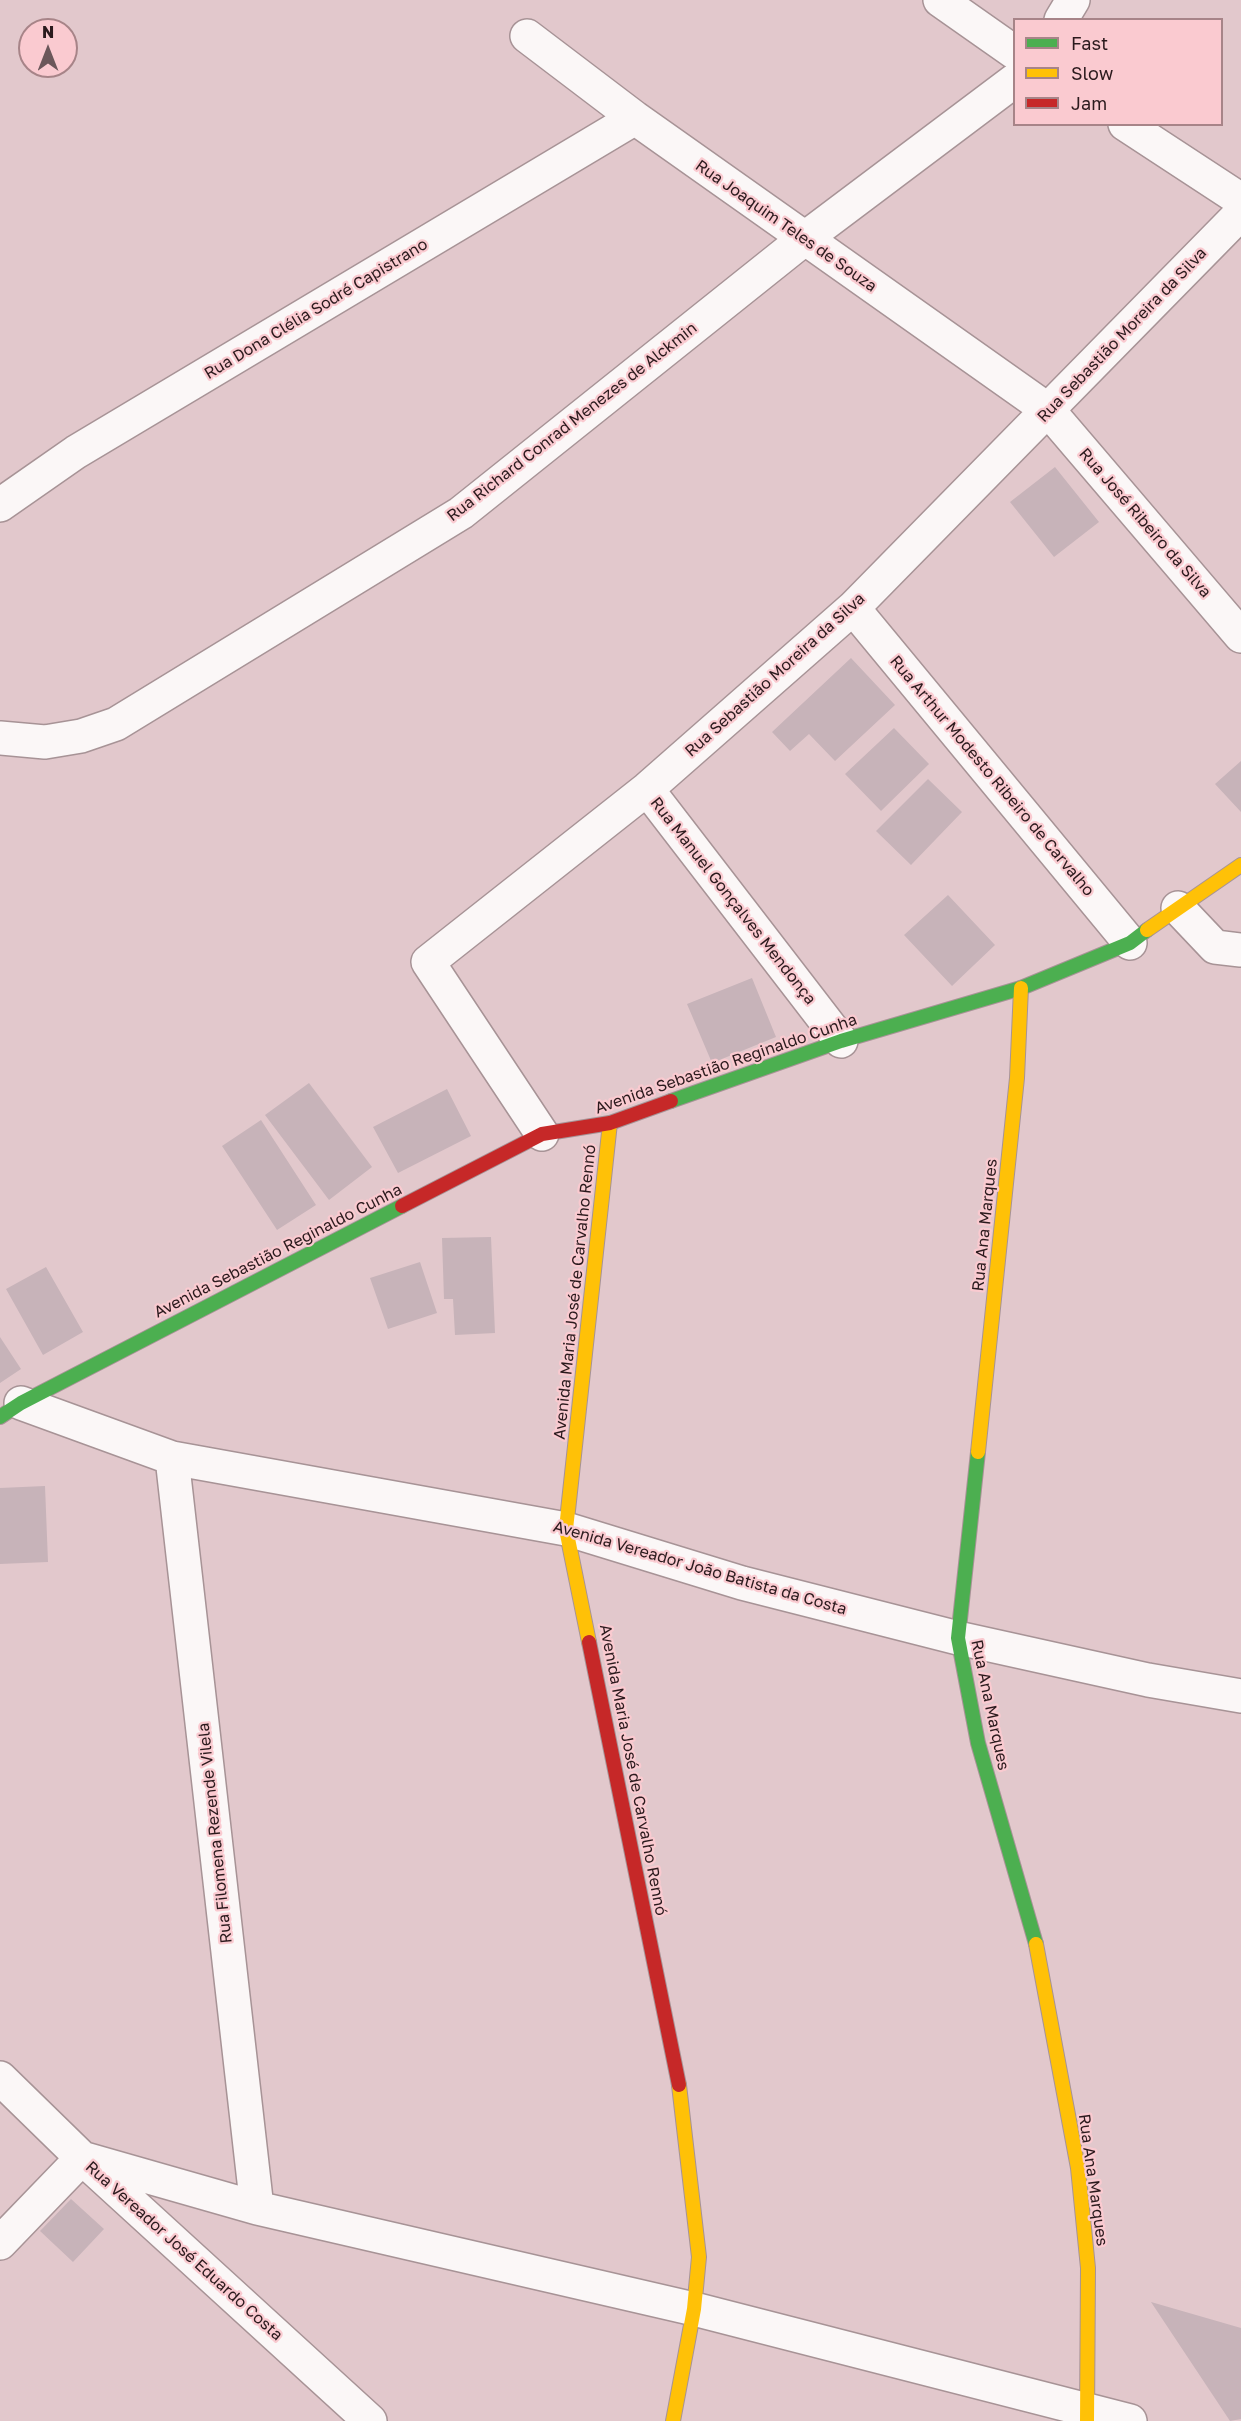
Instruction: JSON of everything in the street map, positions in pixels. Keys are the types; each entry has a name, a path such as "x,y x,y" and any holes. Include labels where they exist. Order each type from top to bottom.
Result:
{"street":[{"path":"939,0 1013,51"},
{"path":"1062,18 1073,0"},
{"name":"Rua Joaquim Teles de Souza","path":"527,36 635,118 1048,410"},
{"name":"Rua Richard Conrad Menezes de Alckmin","path":"0,738 45,742 81,735 116,724 461,513 804,239 1013,82"},
{"name":"Rua Dona Clélia Sodré Capistrano","path":"0,505 76,452 635,118"},
{"path":"1128,126 1241,200"},
{"name":"Rua Sebastião Moreira da Silva","path":"542,1134 428,962 647,789 854,608 1241,213"},
{"name":"Rua José Ribeiro da Silva","path":"1048,410 1241,636"},
{"name":"Rua Arthur Modesto Ribeiro de Carvalho","path":"854,608 1130,943"},
{"name":"Rua Manuel Gonçalves Mendonça","path":"647,789 841,1041"},
{"name":"Avenida Sebastião Reginaldo Cunha","path":"11,1410 542,1134 610,1123 841,1041 1021,988 1130,943 1241,865"},
{"path":"1178,908 1215,947 1241,950"},
{"name":"Rua Ana Marques","path":"1021,988 1017,1078 958,1638 978,1743 1037,1947 1078,2168 1088,2268 1088,2415"},
{"name":"Avenida Maria José de Carvalho Rennó","path":"610,1123 566,1529 677,2069 699,2257 694,2309 673,2421"},
{"name":"Avenida Vereador João Batista da Costa","path":"11,1410 172,1458 566,1529 742,1583 958,1638 1148,1680 1241,1696"},
{"name":"Rua Filomena Rezende Vilela","path":"172,1458 256,2208"},
{"name":"Rua Vereador José Eduardo Costa","path":"0,2078 82,2158 370,2421"},
{"path":"0,2244 82,2158 256,2208 694,2309 1088,2415 1130,2421"}],"building":[{"path":"1055,467 1099,522 1054,557 1010,502"},
{"path":"851,658 895,705 835,761 809,734 790,751 772,732"},
{"path":"894,728 929,764 881,811 845,774"},
{"path":"1241,761 1241,812 1215,784"},
{"path":"928,779 962,812 911,865 876,831"},
{"path":"948,895 995,945 952,986 904,935"},
{"path":"752,978 776,1037 712,1063 687,1004"},
{"path":"309,1083 372,1167 329,1200 265,1115"},
{"path":"447,1089 471,1136 398,1173 373,1127"},
{"path":"261,1120 316,1205 277,1230 222,1146"},
{"path":"491,1237 495,1333 455,1335 453,1299 444,1299 442,1238"},
{"path":"420,1262 437,1313 388,1329 370,1278"},
{"path":"46,1267 83,1332 43,1355 6,1289"},
{"path":"0,1337 21,1369 0,1383"},
{"path":"45,1486 48,1562 0,1564 0,1488"},
{"path":"71,2199 104,2229 73,2262 40,2231"},
{"path":"1151,2302 1241,2328 1241,2419 1230,2421"}],"traffic: fast":[{"path":"671,1101 841,1041 1021,988 1130,943 1147,930"},
{"path":"0,1417 21,1403 402,1206"},
{"path":"978,1452 958,1638 978,1743 1036,1944"}],"traffic: slow":[{"path":"1147,930 1241,865"},
{"path":"978,1452 1017,1078 1021,988"},
{"path":"589,1642 566,1529 610,1123"},
{"path":"1036,1944 1078,2168 1088,2268 1087,2421"},
{"path":"673,2421 694,2309 699,2257 679,2085"}],"traffic: jam":[{"path":"402,1206 542,1134 610,1123 671,1101"},
{"path":"589,1642 679,2085"}]}
